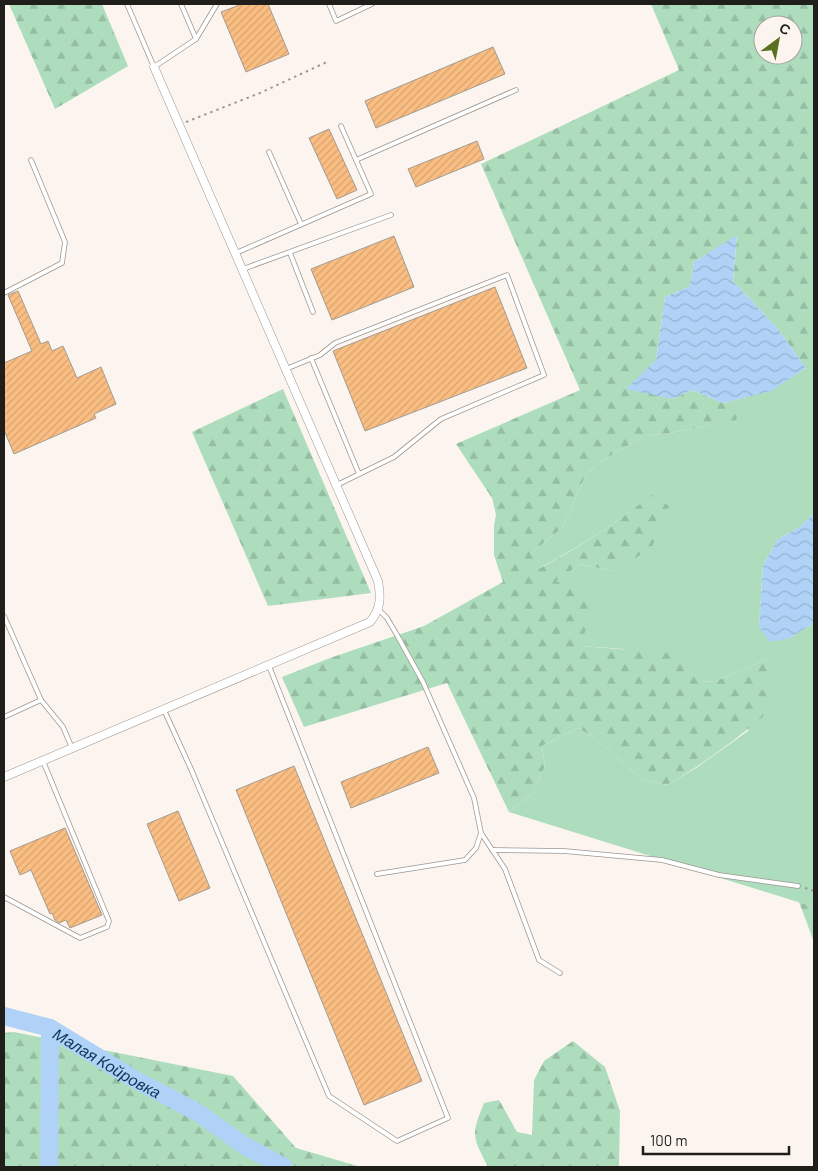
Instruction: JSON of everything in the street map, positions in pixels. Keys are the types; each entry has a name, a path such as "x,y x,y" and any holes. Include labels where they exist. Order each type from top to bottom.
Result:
{"street":[{"path":"4,777 370,622 379,610 381,594 378,581 154,67"}],"lane":[{"path":"127,4 154,67 196,38 218,4"},
{"path":"181,4 196,38"},
{"path":"329,4 336,21 372,4"},
{"path":"356,160 516,90"},
{"path":"236,253 371,194 341,126"},
{"path":"269,152 301,224"},
{"path":"4,293 62,263 65,242 30,160"},
{"path":"243,269 391,215"},
{"path":"290,253 313,312"},
{"path":"286,369 320,355 335,343 507,275 544,375 441,419 394,457 337,485"},
{"path":"311,358 359,474"},
{"path":"379,610 387,618 398,635 423,682 474,798 481,833 505,869 539,960 560,973"},
{"path":"4,616 41,700 63,727 72,748"},
{"path":"164,710 168,722 192,769 329,1096 396,1141 448,1118 269,666"},
{"path":"4,717 41,700"},
{"path":"4,897 80,938 107,927 110,921 43,760"},
{"path":"377,874 465,860 476,848 481,833"},
{"path":"492,850 564,851 662,860 719,875 798,886"}],"path":[{"path":"180,125 260,93 329,61"},
{"path":"798,886 814,891"}],"green space":[{"path":"9,4 102,4 128,66 55,109"},
{"path":"651,4 814,4 814,373 806,368 777,328 733,281 737,236 694,262 690,286 665,297 656,360 672,399 692,390 723,403 745,397 736,420 644,436 603,460 586,474 563,527 531,553 540,568 598,534 652,495 669,506 652,547 613,571 580,564 556,581 596,601 580,646 685,654 701,681 714,682 770,658 773,708 722,749 667,785 641,779 598,740 578,728 542,746 545,766 533,793 509,812 447,683 304,727 282,677 330,658 424,626 503,582 494,555 496,515 492,498 456,444 580,390 481,164 679,70"},
{"path":"806,368 814,373 814,515 800,527 778,539 763,565 759,627 790,638 814,623 814,907 509,812 533,793 545,766 542,746 578,728 598,740 641,779 667,785 696,768 748,731 770,658 714,682 701,681 624,649 580,646 572,590 555,581 580,564 613,571 652,496 583,543 539,568 531,553 563,527 586,474 603,460 644,436 670,433 735,420 745,397 771,390"},
{"path":"283,389 371,593 268,606 192,432"},
{"path":"799,902 814,907 814,942"},
{"path":"14,1032 233,1076 296,1148 361,1167 4,1167 4,1033"},
{"path":"573,1041 605,1067 620,1111 619,1167 488,1167 476,1142 475,1135 475,1129 484,1103 499,1100 517,1132 532,1135 534,1080 544,1061"}],"water":[{"path":"737,235 733,281 777,328 806,368 771,391 723,403 692,390 672,399 626,389 656,360 665,297 690,286 694,262"},
{"path":"814,515 814,623 790,638 770,642 759,627 763,565 778,539 800,527"}],"building":[{"path":"242,4 268,4 289,54 246,72 221,12"},
{"path":"493,47 505,74 376,128 365,101"},
{"path":"329,129 357,190 337,199 309,138"},
{"path":"477,141 484,159 416,187 408,169"},
{"path":"394,236 414,287 332,320 311,269"},
{"path":"495,287 527,368 365,431 333,351"},
{"path":"18,291 41,344 48,341 52,351 63,346 77,378 101,367 116,404 94,414 96,418 14,454 4,430 4,363 32,351 8,295"},
{"path":"428,747 439,773 351,808 341,782"},
{"path":"294,766 422,1081 364,1105 236,790"},
{"path":"178,811 210,888 179,901 147,824"},
{"path":"65,828 102,915 70,928 66,920 59,923 55,920 52,913 50,914 31,870 20,875 10,851"}],"waterway":[{"path":"4,1016 50,1028"},
{"name":"Малая Койровка","path":"49,1167 50,1028 134,1079 197,1112 245,1146 284,1167"}]}
